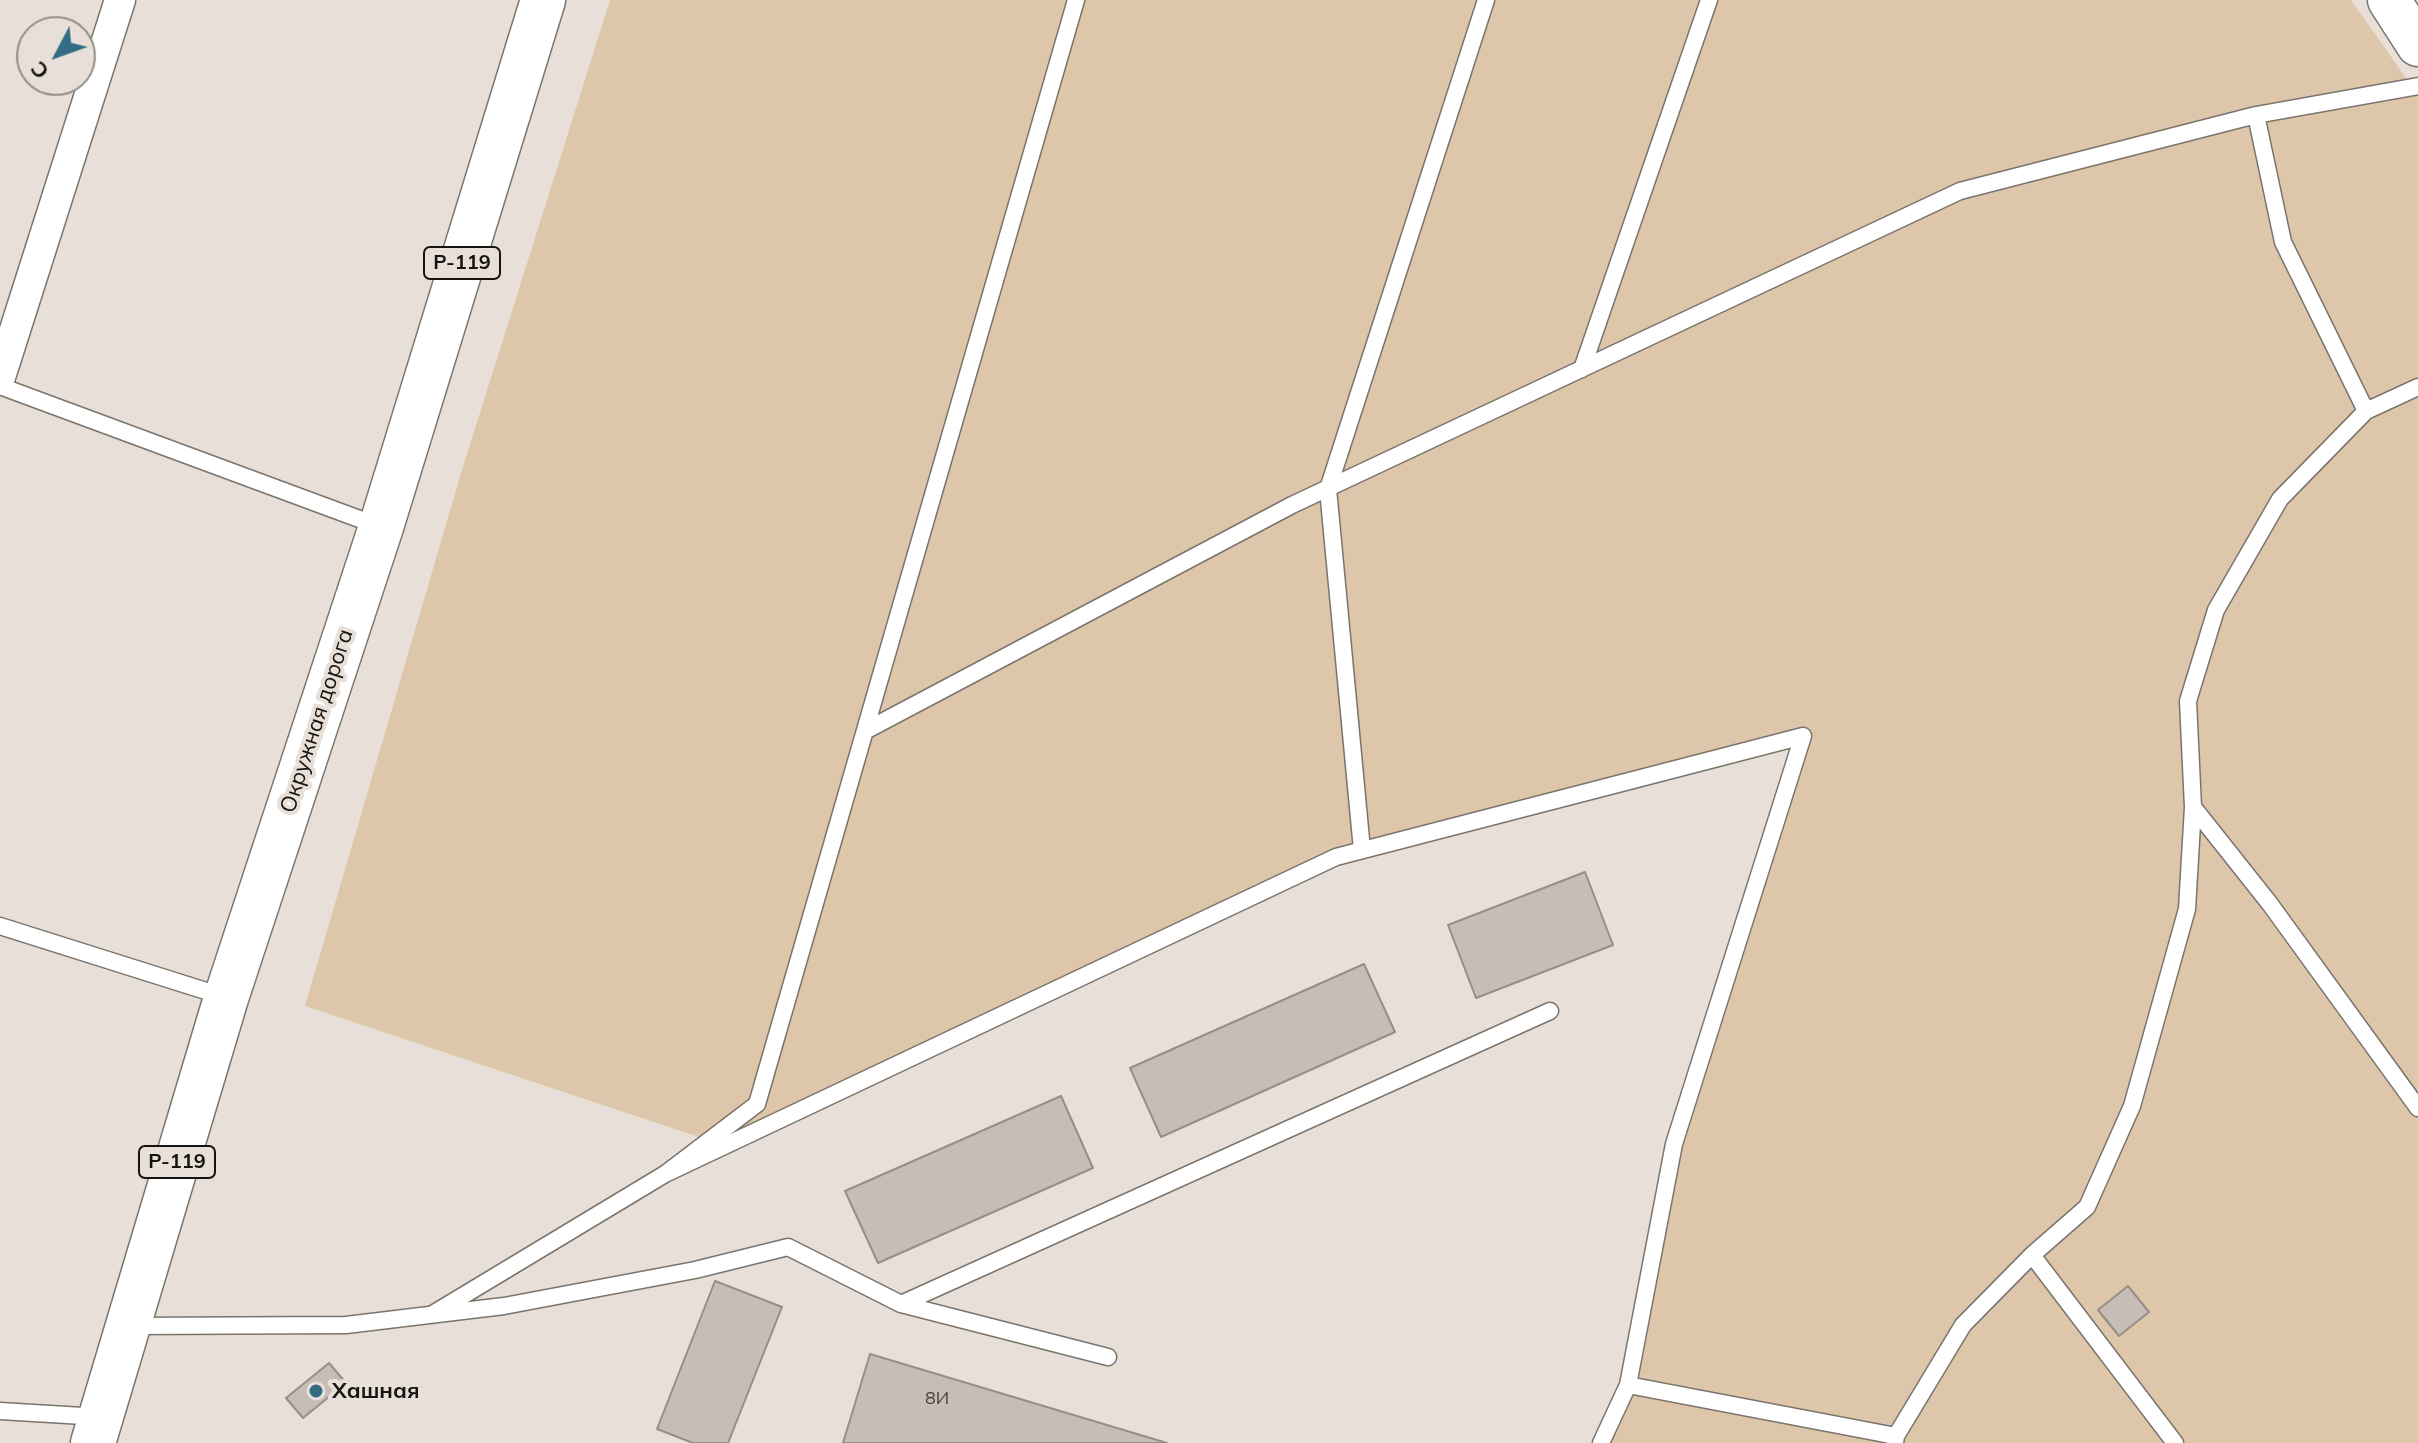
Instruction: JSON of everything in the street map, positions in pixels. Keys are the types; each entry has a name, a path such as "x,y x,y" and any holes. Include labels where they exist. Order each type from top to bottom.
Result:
{"highway":[{"name":"Окружная дорога","path":"97,1430 226,998 381,527 543,0"}],"street":[{"path":"0,377 120,0"},
{"path":"2389,0 2418,45"}],"lane":[{"path":"665,1174 757,1104 1076,0"},
{"path":"1362,850 1328,489 1486,0"},
{"path":"1582,369 1709,0"},
{"path":"865,731 1278,513 1960,191 2256,115 2418,86"},
{"path":"2256,115 2283,242 2366,411"},
{"path":"0,386 381,527"},
{"path":"1628,1385 1896,1439 1963,1325 2032,1255 2087,1207 2132,1106 2187,909 2193,807 2188,701 2216,610 2280,499 2366,411 2418,387"},
{"path":"431,1315 665,1174 1336,857 1803,736 1674,1144 1628,1385 1601,1443"},
{"path":"2193,807 2270,904 2418,1108"},
{"path":"0,926 226,998"},
{"path":"901,1304 1550,1011"},
{"path":"128,1326 346,1325 431,1315 533,1301 695,1270 788,1247 901,1304 1108,1357"},
{"path":"2032,1255 2175,1443"},
{"path":"0,1411 97,1430"}],"shaded area":[{"path":"610,0 2351,0 2418,95 2418,1443 1601,1443 1628,1385 1674,1144 1803,738 1336,857 726,1146 305,1006 461,473"}],"building":[{"path":"1585,872 1613,945 1476,998 1448,925"},
{"path":"1364,964 1395,1032 1161,1137 1130,1068"},
{"path":"1061,1096 1093,1168 878,1263 845,1191"},
{"path":"715,1281 782,1307 728,1443 693,1443 657,1429"},
{"path":"2128,1286 2149,1312 2119,1336 2098,1310"},
{"path":"870,1354 1167,1443 843,1443"},
{"name":"Хашная","path":"329,1363 346,1383 303,1418 286,1398"}],"place":[{"name":"Хашная","path":"316,1391"}]}
